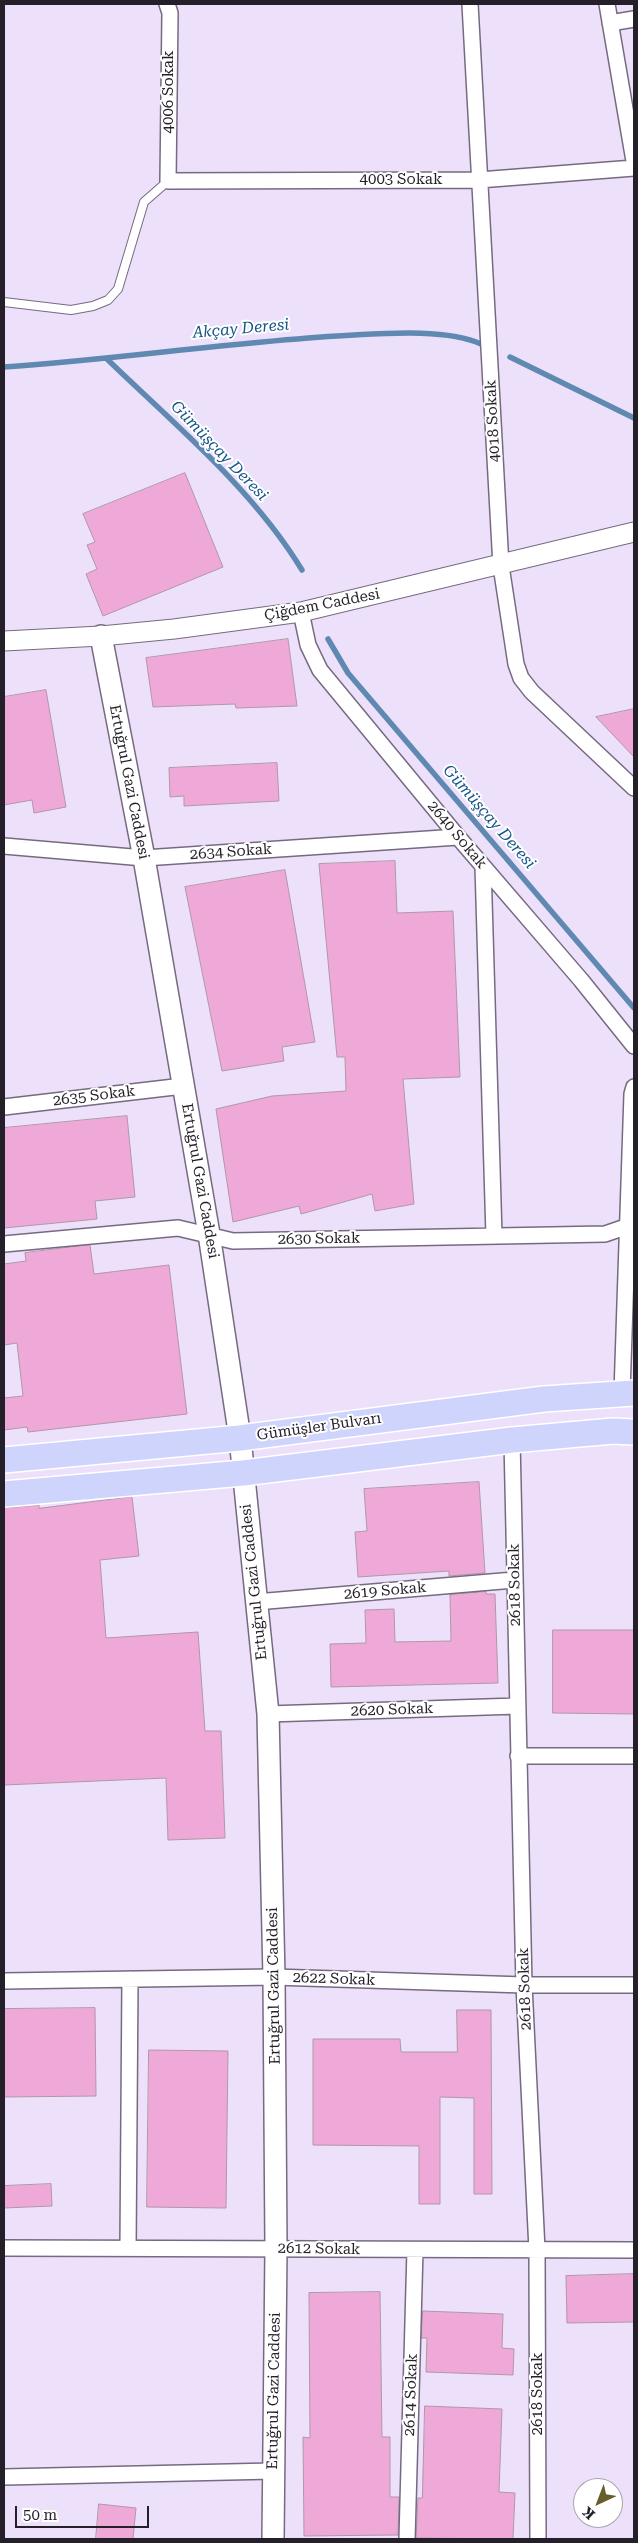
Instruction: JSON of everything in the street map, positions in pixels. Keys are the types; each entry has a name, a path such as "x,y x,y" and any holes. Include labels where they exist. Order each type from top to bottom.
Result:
{"main road":[{"name":"Ertuğrul Gazi Caddesi","path":"101,636 144,858 209,1234 240,1438 268,1714 274,1977 276,2248 273,2539"},
{"name":"Gümüşler Bulvarı","path":"4,1460 240,1438 544,1398 628,1393"},
{"path":"4,1494 243,1473 512,1440 613,1431 634,1432"}],"street":[{"name":"4006 Sokak","path":"167,4 170,13 168,181"},
{"name":"4018 Sokak","path":"470,4 501,566 516,664 521,678 532,692 634,788"},
{"path":"607,4 634,162"},
{"path":"610,23 634,18"},
{"name":"4003 Sokak","path":"168,181 479,180 634,168"},
{"name":"Çiğdem Caddesi","path":"4,641 174,630 301,612 501,566 634,532"},
{"name":"2640 Sokak","path":"301,612 308,645 320,670 458,837 581,980 634,1046"},
{"name":"2634 Sokak","path":"4,846 144,858 458,837"},
{"path":"483,866 494,1236"},
{"name":"2635 Sokak","path":"4,1107 184,1086"},
{"path":"628,1393 632,1224 632,1094 634,1087"},
{"name":"2630 Sokak","path":"4,1244 178,1228 233,1241 605,1234 632,1224"},
{"name":"2618 Sokak","path":"512,1440 524,1985 537,2250 538,2539"},
{"name":"2619 Sokak","path":"256,1602 514,1580"},
{"name":"2620 Sokak","path":"268,1714 517,1706"},
{"path":"518,1756 634,1756"},
{"name":"2622 Sokak","path":"4,1981 274,1977 524,1985 634,1985"},
{"path":"128,2248 130,1979"},
{"name":"2612 Sokak","path":"4,2248 634,2250"},
{"name":"2614 Sokak","path":"407,2539 414,2250"},
{"path":"4,2477 274,2471"}],"lane":[{"path":"4,302 71,310 93,306 108,300 118,289 144,202 168,181"}],"building":[{"path":"185,473 223,567 103,616 86,574 97,569 87,545 95,542 83,514"},
{"path":"288,639 297,706 236,708 235,704 153,707 146,658"},
{"path":"46,690 66,807 34,813 32,800 4,805 4,697"},
{"path":"634,709 634,757 596,717"},
{"path":"277,763 279,801 184,806 184,796 170,797 169,768"},
{"path":"395,861 397,913 453,911 460,1077 403,1079 414,1204 375,1211 372,1194 301,1214 299,1206 233,1222 216,1109 272,1096 346,1091 345,1057 337,1057 319,864"},
{"path":"285,870 315,1042 282,1047 284,1061 222,1071 185,887"},
{"path":"127,1116 135,1197 95,1201 97,1219 4,1228 4,1128"},
{"path":"90,1245 94,1274 169,1265 187,1414 28,1432 27,1427 4,1430 4,1398 23,1396 17,1343 4,1345 4,1264 26,1261 25,1253"},
{"path":"479,1482 485,1573 449,1576 449,1571 358,1577 355,1532 367,1531 364,1489"},
{"path":"132,1497 139,1556 100,1560 106,1638 198,1632 205,1731 221,1731 225,1838 168,1840 166,1778 4,1785 4,1508 39,1505 39,1508"},
{"path":"486,1592 486,1594 495,1594 498,1683 331,1687 330,1644 366,1643 365,1610 394,1609 395,1642 451,1641 450,1595"},
{"path":"553,1630 634,1630 634,1714 553,1713"},
{"path":"95,2008 96,2096 4,2097 4,2009"},
{"path":"457,2010 491,2010 492,2194 474,2194 474,2098 440,2097 440,2204 419,2204 419,2146 313,2145 313,2039 400,2039 401,2052 457,2052"},
{"path":"149,2050 228,2051 226,2208 147,2207"},
{"path":"51,2184 52,2206 4,2208 4,2186"},
{"path":"634,2274 634,2322 567,2323 566,2276"},
{"path":"380,2292 382,2437 390,2437 390,2497 399,2497 398,2535 304,2536 303,2437 310,2438 309,2293"},
{"path":"423,2311 503,2314 502,2348 514,2349 513,2375 426,2372 427,2338 422,2338"},
{"path":"425,2406 502,2409 499,2492 515,2493 513,2539 416,2538 418,2498 422,2498"},
{"path":"99,2504 136,2508 133,2539 96,2539"}],"waterway":[{"name":"Akçay Deresi","path":"4,367 266,341 368,334 436,334 468,339 481,344"},
{"name":"Akçay Deresi","path":"510,357 634,418"},
{"name":"Gümüşçay Deresi","path":"107,359 211,458 236,485 282,540 302,570"},
{"name":"Gümüşçay Deresi","path":"328,639 348,673 634,1008"}]}
